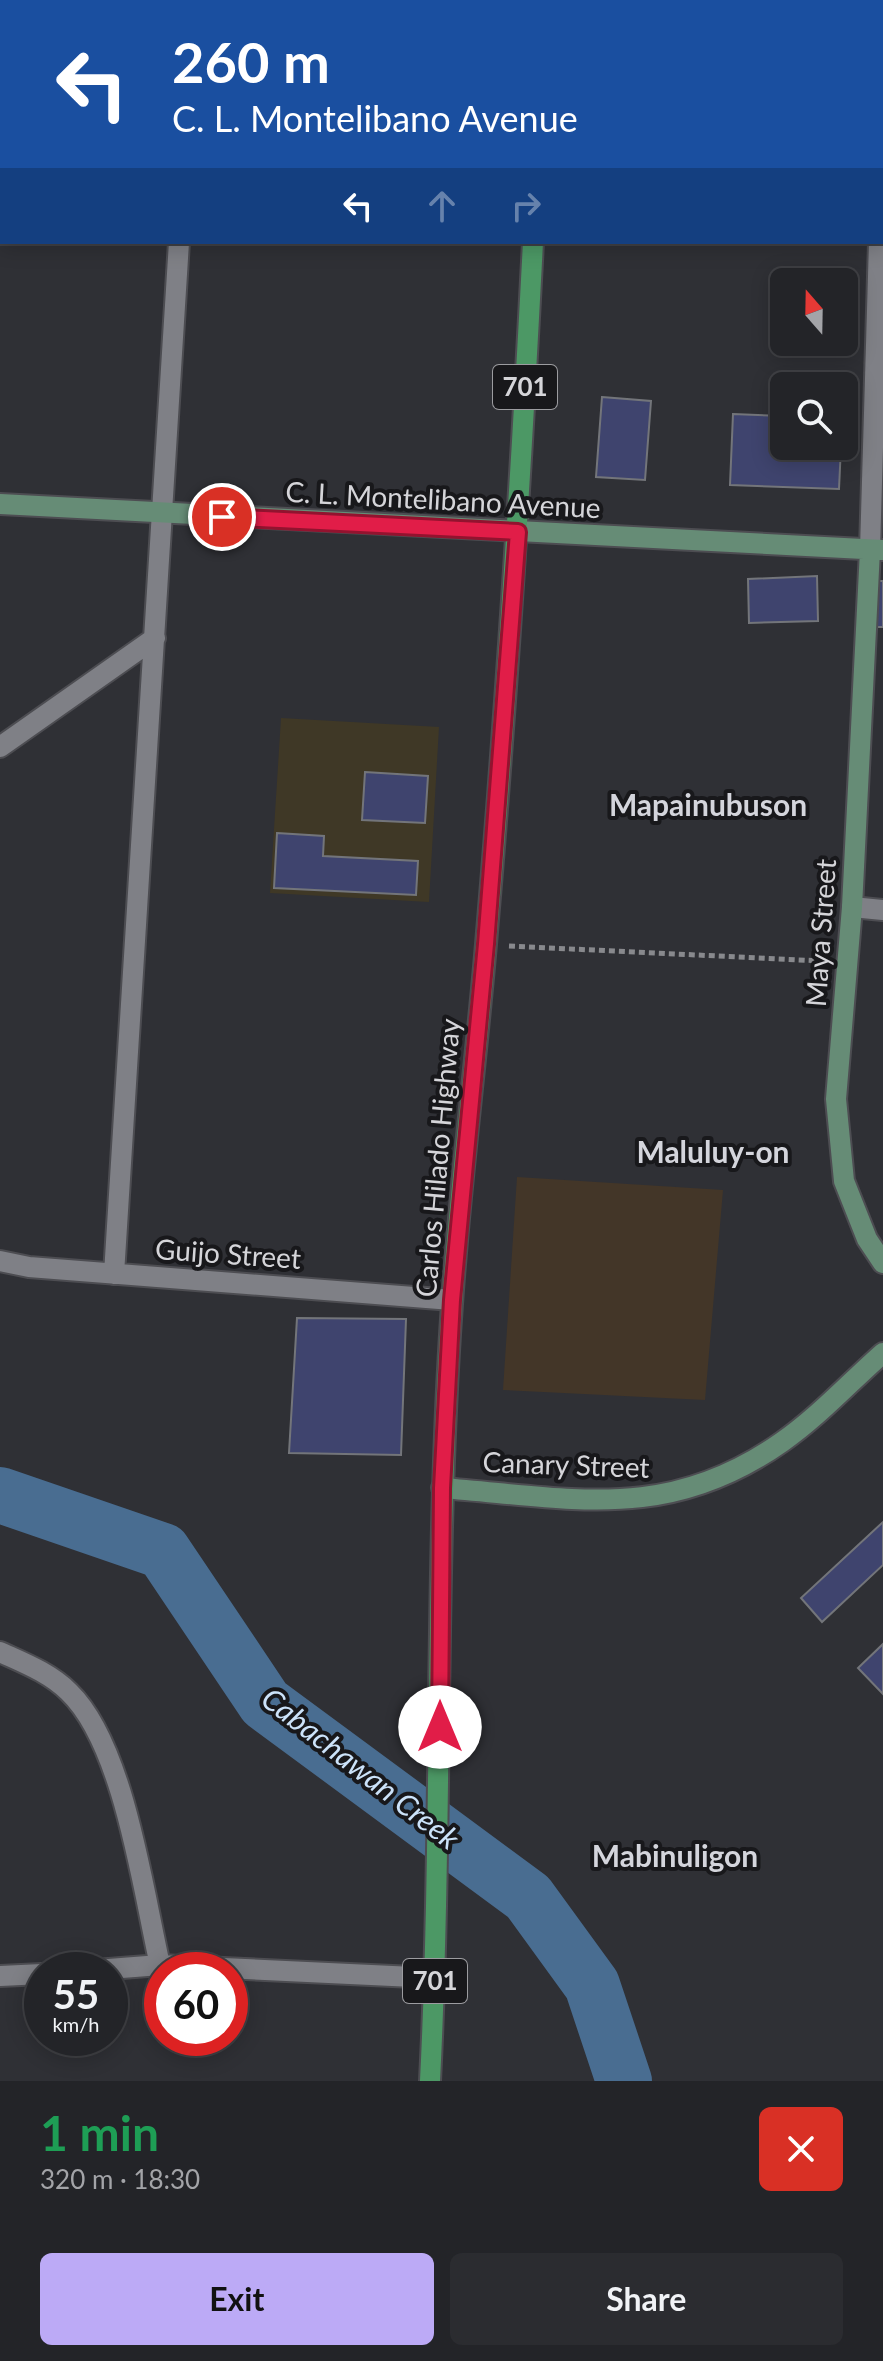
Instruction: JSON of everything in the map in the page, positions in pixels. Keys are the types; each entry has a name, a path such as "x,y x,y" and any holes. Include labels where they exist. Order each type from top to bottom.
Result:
{"main road":[{"name":"Carlos Hilado Highway","path":"430,2081 437,1881 442,1488 452,1300 486,944 518,532 533,244"}],"street":[{"path":"114,1274 179,244"},
{"path":"877,550 880,252"},
{"name":"C. L. Montelibano Avenue","path":"0,504 163,515 877,550"},
{"name":"Maya Street","path":"877,550 836,1099 839,1156 853,1206 867,1239 883,1263"},
{"path":"0,747 155,638"},
{"path":"852,907 883,910"},
{"name":"Guijo Street","path":"0,1261 29,1267 452,1300"},
{"name":"Canary Street","path":"442,1488 633,1500 698,1488 745,1466 785,1440 883,1353"},
{"path":"0,1652 72,1694 93,1728 120,1791 157,1952"},
{"path":"248,1969 435,1978"},
{"path":"0,1976 24,1975"}],"path":[{"path":"486,944 847,962"}],"shaded area":[{"path":"281,718 439,727 429,902 270,893"},
{"path":"517,1177 723,1190 705,1400 503,1390"}],"building":[{"path":"602,397 651,401 645,480 596,477"},
{"path":"733,414 770,415 770,460 840,460 839,489 730,485"},
{"path":"817,576 818,621 749,623 748,579"},
{"path":"875,581 883,581 883,627 875,627"},
{"path":"365,772 428,776 425,823 362,820"},
{"path":"277,833 324,836 323,856 418,861 416,895 274,888"},
{"path":"297,1318 406,1319 401,1455 289,1453"},
{"path":"883,1522 883,1565 822,1622 801,1598"},
{"path":"883,1644 883,1694 858,1668"}],"waterway":[{"name":"Cabachawan Creek","path":"0,1495 163,1551 265,1703 528,1897 592,1985 624,2081"}],"district":[{"name":"Mapainubuson","path":"708,806"},
{"name":"Maluluy-on","path":"713,1153"},
{"name":"Mabinuligon","path":"675,1857"}],"route":[{"path":"222,517 518,532 486,944 452,1300 442,1488 440,1727"}]}
